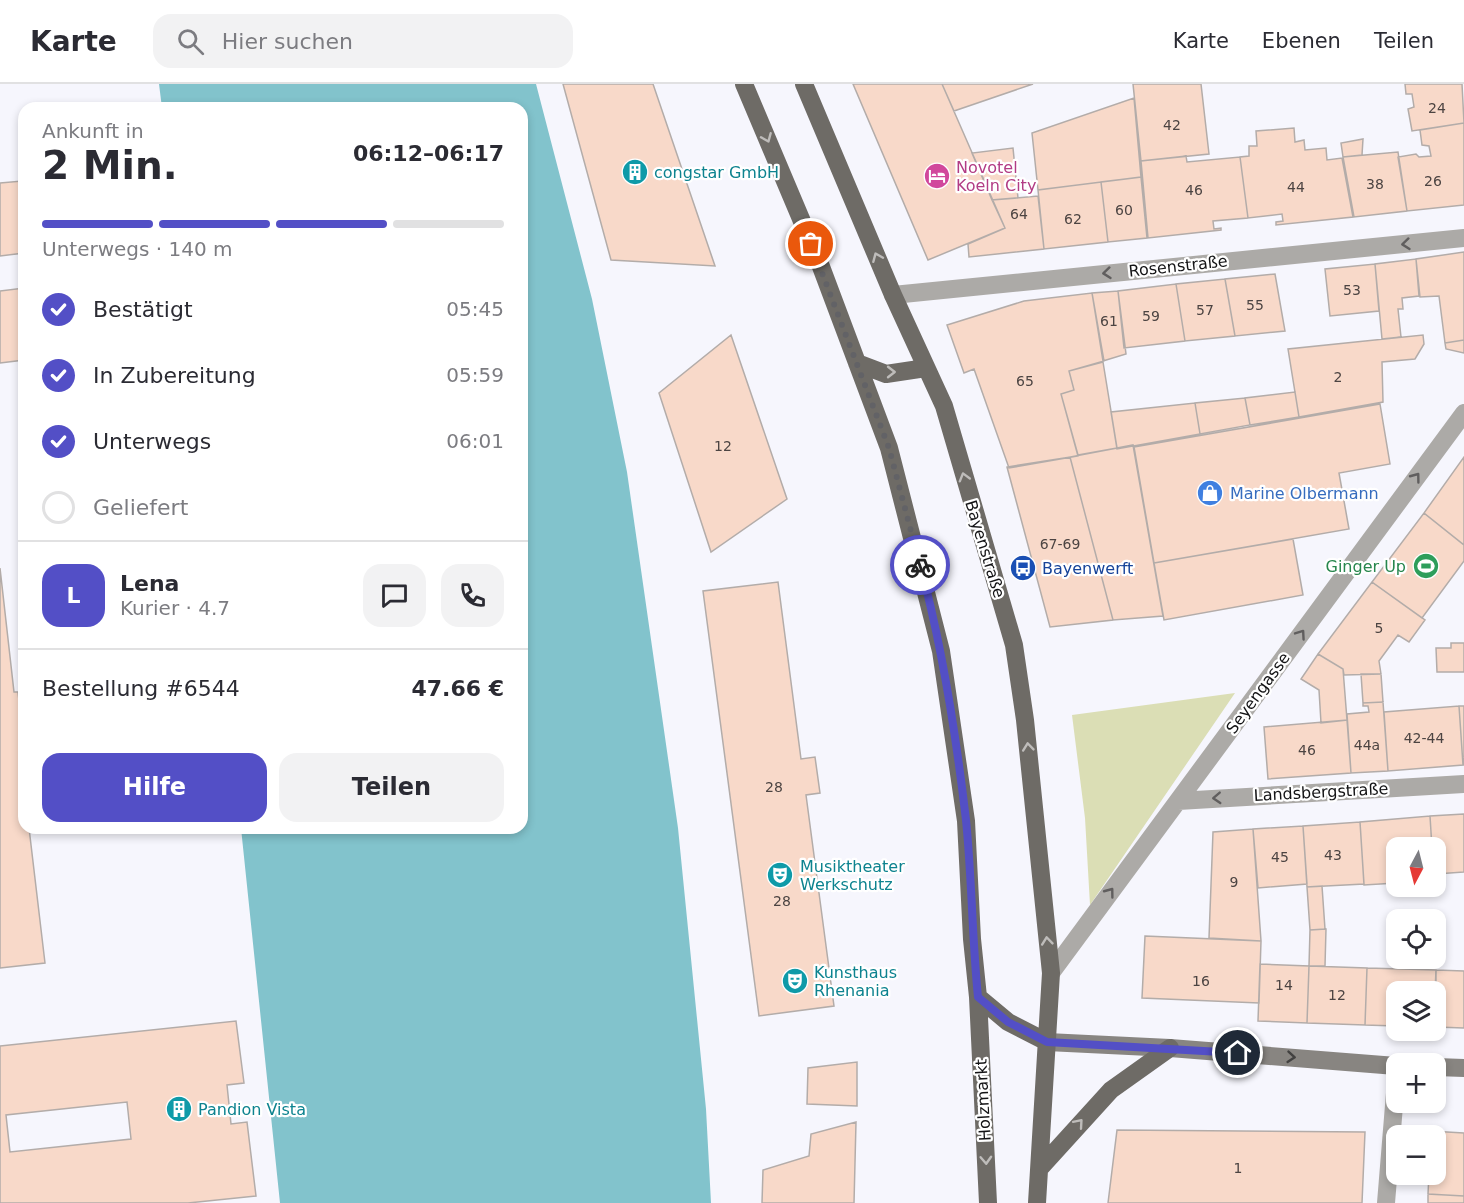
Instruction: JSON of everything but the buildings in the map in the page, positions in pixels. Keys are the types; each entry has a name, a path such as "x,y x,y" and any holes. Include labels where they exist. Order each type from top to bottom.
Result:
{"main road":[{"path":"744,84 820,264 889,448 941,651 966,821 972,939 978,997 1008,1022 1047,1042 1037,1203"},
{"name":"Bayenstraße","path":"804,84 893,295 944,406 1014,645 1025,720 1051,973 1047,1042"},
{"path":"857,363 886,374 926,368"},
{"name":"Holzmarkt","path":"978,997 988,1203"},
{"path":"1041,1167 1111,1090 1170,1048"}],"street":[{"name":"Rosenstraße","path":"893,295 1464,238"},
{"name":"Seyengasse","path":"1051,973 1464,412"},
{"name":"Landsbergstraße","path":"1178,801 1464,784"},
{"path":"1047,1042 1170,1048 1386,1065"},
{"path":"1446,1067 1464,1068"},
{"path":"1386,1203 1393,1113"}],"green space":[{"path":"1235,693 1090,905 1085,818 1072,715"}],"water":[{"path":"159,84 536,84 592,299 627,472 678,828 706,1109 711,1203 280,1203 242,834 528,834 528,102 161,102"}],"way so far":[{"path":"811,244 889,448 920,565"}],"place":[{"name":"congstar GmbH","path":"635,172"},
{"name":"Novotel Koeln City","path":"937,176"},
{"name":"Marine Olbermann","path":"1210,493"},
{"name":"Ginger Up","path":"1426,566"},
{"name":"Bayenwerft","path":"1023,568"},
{"name":"Musiktheater Werkschutz","path":"780,875"},
{"name":"Kunsthaus Rhenania","path":"795,981"},
{"name":"Pandion Vista","path":"179,1109"}],"route":[{"path":"920,565 941,651 966,821 972,939 978,997 1008,1022 1047,1042 1238,1053"}]}
